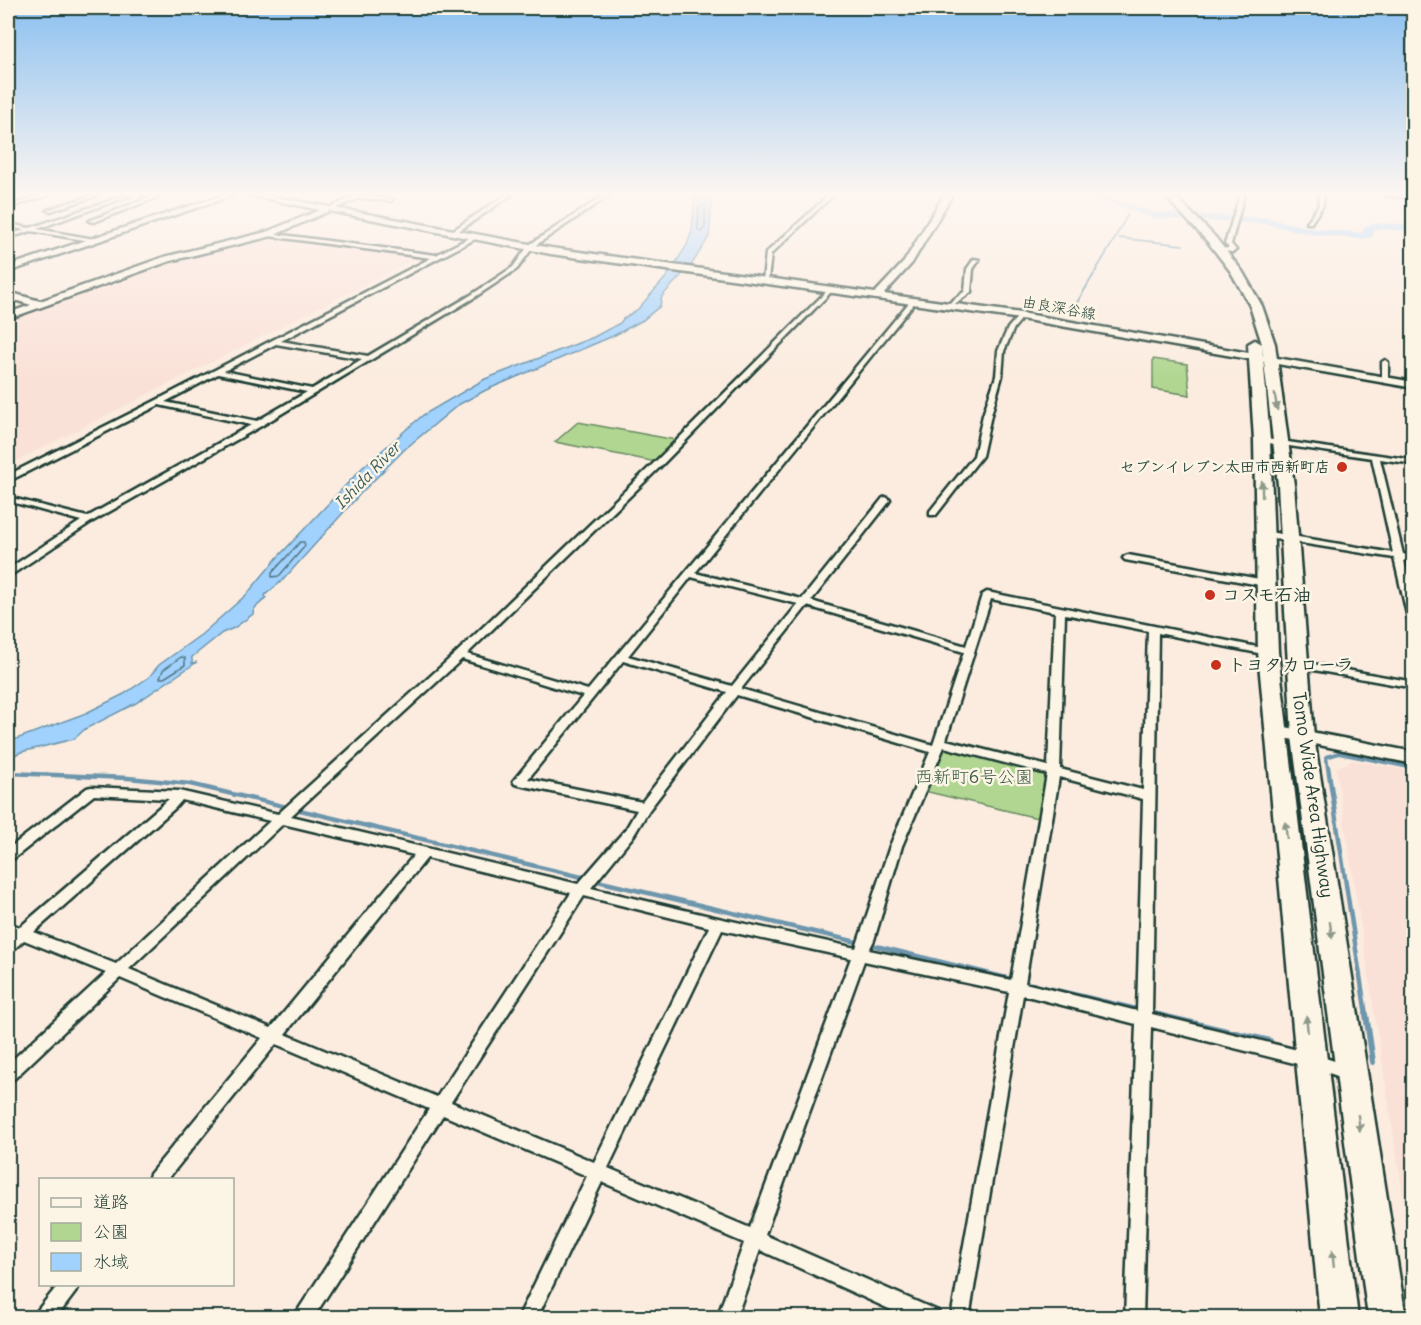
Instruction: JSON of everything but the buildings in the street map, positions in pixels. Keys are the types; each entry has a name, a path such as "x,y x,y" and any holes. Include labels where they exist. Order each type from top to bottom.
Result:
{"highway":[{"name":"Tomo Wide Area Highway","path":"1219,257 1235,281 1263,359 1272,441 1289,537 1296,664 1303,737 1387,1317"},
{"name":"Tomo Wide Area Highway","path":"1227,257 1244,282 1261,318 1268,341 1263,359"},
{"name":"Tomo Wide Area Highway","path":"1272,441 1263,534 1268,652 1339,1317"}],"main road":[{"path":"8,268 44,257"},
{"path":"8,316 39,303 176,257"},
{"name":"由良深谷線","path":"597,257 1021,316 1413,385"},
{"path":"878,296 912,257"},
{"path":"8,295 39,303"},
{"path":"1275,731 1413,758"}],"street":[{"path":"8,478 158,403 436,257"},
{"path":"8,573 88,520 258,424 368,358 514,268 523,257"},
{"path":"765,280 768,257"},
{"path":"950,305 968,291 970,269 976,260"},
{"path":"8,1074 460,655 658,464 831,289"},
{"path":"645,807 519,781 914,300"},
{"path":"933,513 978,456 999,376 1001,351 1011,328 1021,316"},
{"path":"275,342 368,358"},
{"path":"1385,362 1385,380"},
{"path":"217,372 314,391"},
{"path":"158,403 258,424"},
{"path":"1272,441 1413,462"},
{"path":"1375,456 1413,623"},
{"path":"8,499 88,520"},
{"path":"302,1317 580,891 630,832 645,807 734,691 886,500"},
{"path":"1263,534 1413,558"},
{"path":"1128,558 1265,583"},
{"path":"689,574 803,602 969,650"},
{"path":"726,1317 860,953 867,940 896,846 938,746 987,595 1268,652"},
{"path":"960,1317 1054,770 1060,610"},
{"path":"1134,1317 1153,629"},
{"path":"460,655 589,694"},
{"path":"620,657 734,691 938,746 1054,770 1149,796"},
{"path":"1296,664 1413,685"},
{"path":"8,856 91,791 179,795 288,812 424,852 580,891 718,924 1018,988 1310,1060 1352,1074"},
{"path":"8,946 15,931 171,805 179,795"},
{"path":"157,1178 424,852"},
{"path":"527,1317 718,924"},
{"path":"15,931 118,971 439,1105 932,1317"},
{"path":"44,1317 68,1286"}],"shaded area":[{"path":"181,257 419,257 8,465 8,320"},
{"path":"1353,760 1413,771 1413,1259 1336,768"}],"green space":[{"path":"1153,359 1187,364 1190,395 1153,389"},
{"path":"578,422 676,440 656,462 555,442"},
{"name":"西新町6号公園","path":"940,742 1054,770 1046,820 920,790"}],"water":[{"name":"Ishida River","path":"680,257 697,257 662,296 660,306 643,320 613,336 486,390 458,405 405,449 360,494 283,580 265,595 266,598 254,609 253,614 234,628 222,633 192,657 192,663 197,662 136,703 85,729 74,739 21,752 8,758 8,742 86,713 124,694 202,634 247,594 277,558 363,467 423,415 485,379 594,337 620,323 638,309 668,275"}],"waterway":[{"path":"1095,272 1104,257"},
{"path":"1075,306 1094,274"},
{"path":"1328,768 1326,757 1339,753 1414,768 1408,767"},
{"path":"1328,767 1366,1015"},
{"path":"8,773 128,778 190,784 586,878"},
{"path":"593,880 861,943"},
{"path":"868,944 1015,980"},
{"path":"1022,982 1141,1010"},
{"path":"1148,1012 1161,1015"},
{"path":"1154,1014 1270,1041"},
{"path":"1366,1014 1373,1062"}],"place":[{"name":"セブンイレブン太田市西新町店","path":"1342,467"},
{"name":"コスモ石油","path":"1210,595"},
{"name":"トヨタカローラ","path":"1216,665"}]}
